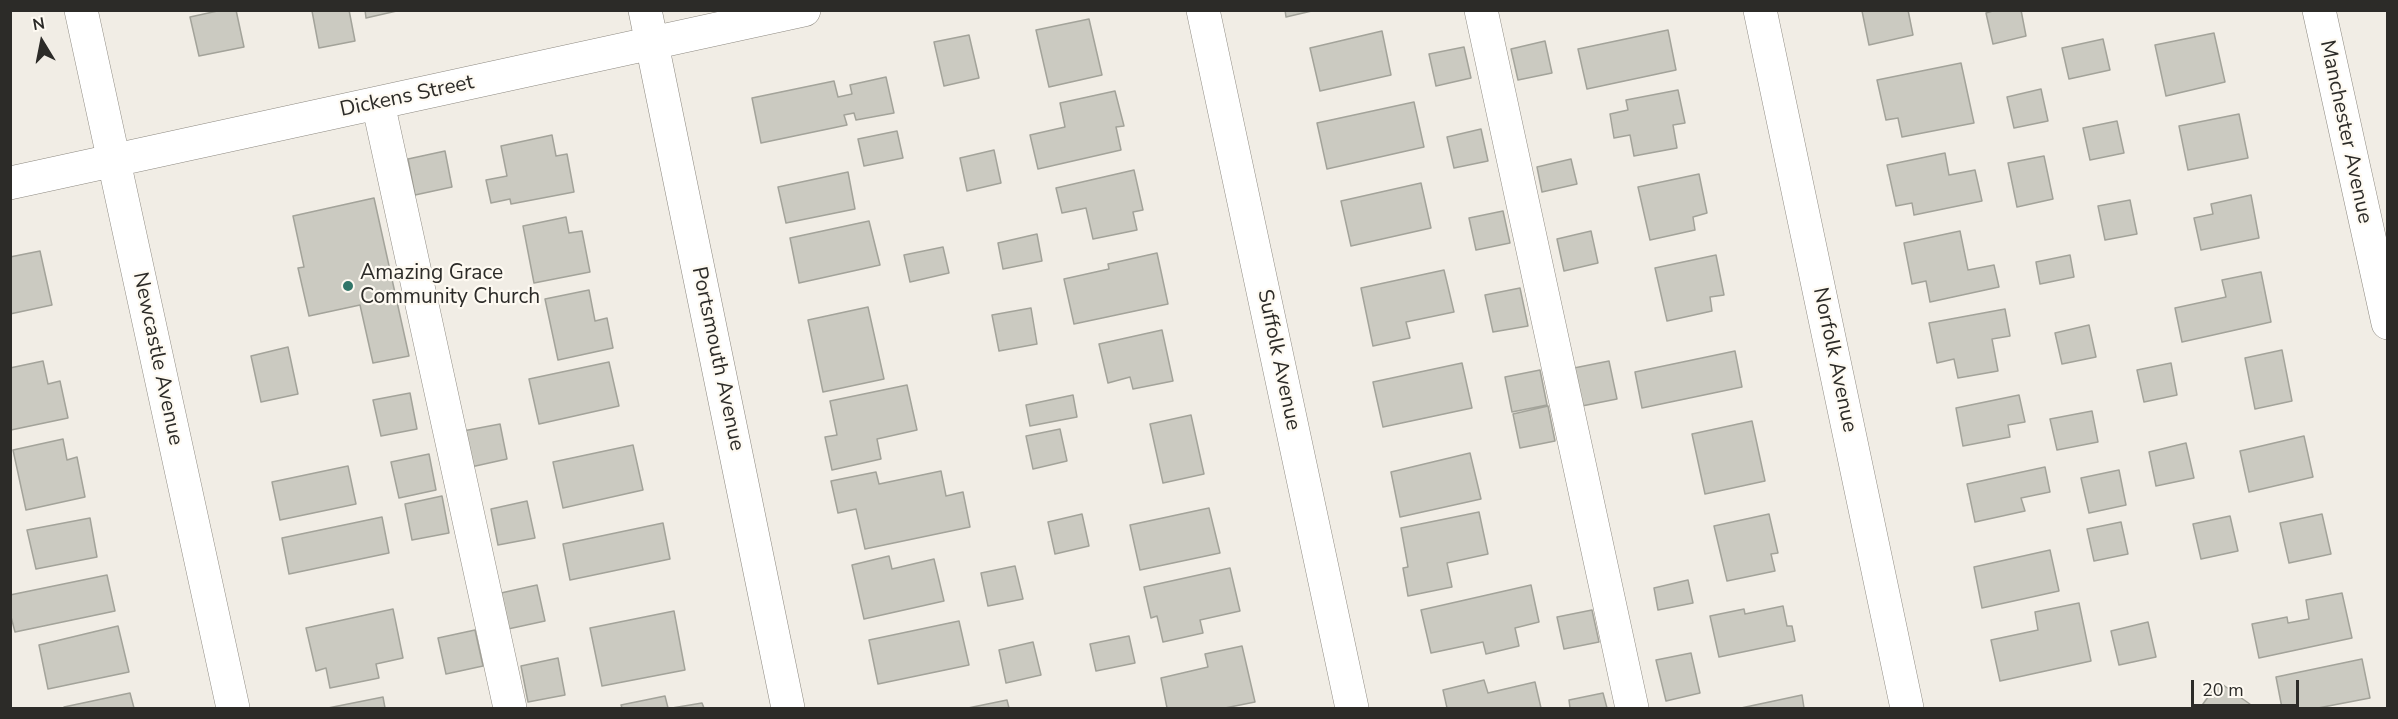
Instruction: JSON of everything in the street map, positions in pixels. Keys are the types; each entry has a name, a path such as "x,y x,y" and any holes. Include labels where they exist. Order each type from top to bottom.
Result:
{"street":[{"name":"Newcastle Avenue","path":"81,10 233,708"},
{"name":"Portsmouth Avenue","path":"645,10 788,708"},
{"name":"Dickens Street","path":"10,183 804,10"},
{"name":"Suffolk Avenue","path":"1203,10 1352,708"},
{"path":"1481,10 1632,708"},
{"name":"Norfolk Avenue","path":"1760,10 1907,708"},
{"name":"Manchester Avenue","path":"2319,10 2388,323"},
{"path":"378,103 510,708"}],"building":[{"path":"222,10 236,10 244,47 199,56 190,17"},
{"path":"349,10 355,41 319,48 312,11"},
{"path":"365,10 401,10 366,18"},
{"path":"1285,10 1316,10 1286,17"},
{"path":"1908,10 1913,35 1869,45 1862,11"},
{"path":"1996,10 2021,10 2026,36 1993,44 1986,13"},
{"path":"1089,19 1102,75 1049,87 1036,30"},
{"path":"1668,30 1676,70 1587,89 1578,49"},
{"path":"1382,31 1391,75 1320,91 1310,48"},
{"path":"2214,33 2225,82 2166,96 2155,45"},
{"path":"969,35 979,78 944,86 934,42"},
{"path":"2103,39 2110,70 2069,79 2062,48"},
{"path":"1545,41 1552,73 1518,80 1511,49"},
{"path":"1464,47 1471,78 1436,86 1429,54"},
{"path":"1961,63 1974,123 1902,137 1898,118 1886,120 1877,80"},
{"path":"886,77 894,113 856,120 854,113 844,115 847,125 761,143 752,98 834,81 838,97 852,94 850,85"},
{"path":"2041,89 2048,121 2014,128 2007,97"},
{"path":"1678,90 1685,123 1673,125 1677,148 1634,156 1630,135 1614,138 1610,114 1628,110 1626,100"},
{"path":"1115,91 1124,126 1116,127 1121,150 1038,169 1030,135 1065,127 1060,103"},
{"path":"1414,102 1424,147 1327,169 1317,123"},
{"path":"2239,114 2248,158 2188,170 2179,126"},
{"path":"2117,121 2124,153 2090,160 2083,128"},
{"path":"1481,129 1488,161 1454,168 1447,137"},
{"path":"897,131 903,158 864,166 858,139"},
{"path":"552,135 556,156 567,154 574,192 511,204 510,199 491,203 486,180 507,176 501,146"},
{"path":"994,150 1001,183 967,191 960,158"},
{"path":"445,151 452,187 415,195 408,159"},
{"path":"1945,153 1949,175 1975,170 1982,201 1914,215 1912,203 1896,206 1887,165"},
{"path":"2044,156 2053,199 2017,207 2008,163"},
{"path":"1571,159 1577,184 1542,192 1537,167"},
{"path":"1134,170 1143,210 1133,212 1137,230 1093,239 1086,208 1062,213 1056,188"},
{"path":"848,172 855,209 786,223 778,187"},
{"path":"1699,174 1707,213 1693,217 1695,230 1650,240 1638,187"},
{"path":"1421,183 1431,228 1351,246 1341,201"},
{"path":"2251,195 2259,238 2201,250 2194,218 2213,214 2211,204"},
{"name":"Amazing Grace Community Church","path":"374,198 409,356 373,363 360,305 309,316 298,268 304,267 293,216"},
{"path":"2130,200 2137,234 2105,240 2098,206"},
{"path":"1503,211 1510,243 1476,250 1469,218"},
{"path":"566,217 569,233 582,231 590,272 534,283 523,226"},
{"path":"869,221 880,265 799,283 790,238"},
{"path":"1591,231 1598,263 1564,271 1557,239"},
{"path":"1960,231 1968,270 1994,265 1999,287 1930,302 1926,281 1912,284 1904,243"},
{"path":"1037,234 1042,261 1003,269 998,243"},
{"path":"943,247 949,273 910,282 904,255"},
{"path":"40,251 52,305 10,314 10,257"},
{"path":"1157,253 1168,304 1074,324 1064,279 1109,269 1108,264"},
{"path":"1716,255 1724,295 1710,297 1712,311 1667,321 1655,268"},
{"path":"2070,255 2074,277 2040,284 2036,262"},
{"path":"1444,270 1454,312 1406,322 1410,338 1373,346 1361,288"},
{"path":"2261,272 2271,322 2182,342 2175,308 2226,297 2222,280"},
{"path":"1520,288 1528,326 1493,332 1485,295"},
{"path":"589,290 595,321 607,318 613,348 558,360 545,299"},
{"path":"868,307 884,379 823,392 808,320"},
{"path":"1031,308 1037,344 999,351 992,315"},
{"path":"2005,309 2010,336 1992,339 1998,371 1958,378 1954,359 1937,363 1929,323"},
{"path":"2089,325 2096,357 2062,364 2055,333"},
{"path":"1162,330 1173,381 1133,389 1130,377 1108,383 1099,344"},
{"path":"288,347 298,394 261,402 251,356"},
{"path":"2282,350 2292,401 2255,409 2245,358"},
{"path":"1735,351 1742,387 1642,408 1635,372"},
{"path":"43,361 48,384 60,381 68,418 11,430 10,368"},
{"path":"1609,361 1617,399 1582,406 1574,368"},
{"path":"609,362 619,406 539,424 529,379"},
{"path":"1462,363 1472,408 1383,427 1373,382"},
{"path":"2171,363 2177,395 2144,402 2137,370"},
{"path":"1540,370 1547,405 1512,412 1505,377"},
{"path":"907,385 917,430 877,439 881,459 832,470 825,437 837,435 830,401"},
{"path":"410,393 417,429 381,436 373,400"},
{"path":"1073,395 1077,417 1030,426 1026,405"},
{"path":"2019,395 2025,422 2008,425 2010,437 1963,446 1956,408"},
{"path":"1548,406 1555,441 1520,448 1513,414"},
{"path":"2092,411 2098,442 2057,450 2050,419"},
{"path":"1191,415 1204,474 1163,483 1150,424"},
{"path":"1752,421 1765,481 1705,494 1692,434"},
{"path":"500,424 507,459 471,467 463,431"},
{"path":"1060,429 1067,461 1033,469 1026,436"},
{"path":"2304,436 2313,477 2249,492 2240,451"},
{"path":"63,439 67,460 77,457 85,497 26,510 13,450"},
{"path":"2186,443 2194,478 2156,486 2149,452"},
{"path":"633,445 643,490 563,508 553,462"},
{"path":"1470,453 1481,499 1400,517 1391,472"},
{"path":"429,454 436,490 399,498 391,462"},
{"path":"348,466 356,504 280,520 272,482"},
{"path":"2045,467 2050,492 2021,498 2025,511 1975,522 1967,484"},
{"path":"2119,470 2126,505 2089,513 2081,478"},
{"path":"941,471 946,496 963,492 970,527 865,549 856,509 838,513 831,481 876,472 879,484"},
{"path":"442,496 449,533 412,540 405,504"},
{"path":"527,501 535,538 498,545 491,509"},
{"path":"1209,508 1220,553 1140,570 1130,525"},
{"path":"1479,512 1488,554 1447,563 1452,587 1408,596 1403,568 1408,567 1401,528"},
{"path":"1082,514 1089,546 1055,554 1048,522"},
{"path":"1769,514 1778,553 1771,554 1775,571 1727,581 1714,526"},
{"path":"2322,514 2331,554 2289,563 2280,523"},
{"path":"2230,516 2238,551 2201,559 2193,524"},
{"path":"382,517 389,553 289,574 282,538"},
{"path":"90,518 97,557 36,569 27,530"},
{"path":"2121,522 2128,554 2094,561 2087,529"},
{"path":"663,523 670,559 570,580 563,544"},
{"path":"2050,550 2059,591 1982,608 1974,567"},
{"path":"889,556 892,569 934,559 944,601 864,619 852,565"},
{"path":"1015,566 1023,599 988,606 981,573"},
{"path":"1230,568 1240,611 1200,620 1203,633 1163,642 1157,616 1151,618 1144,587"},
{"path":"107,575 115,611 15,632 10,613 10,595"},
{"path":"1688,580 1693,603 1658,610 1654,588"},
{"path":"537,585 545,621 508,629 501,593"},
{"path":"1531,585 1539,622 1515,628 1519,646 1486,654 1483,642 1431,653 1421,610"},
{"path":"2342,593 2352,638 2259,658 2252,624 2287,617 2288,623 2309,619 2306,600"},
{"path":"2079,603 2091,661 2000,681 1991,640 2038,630 2035,612"},
{"path":"1783,606 1787,626 1792,626 1795,641 1719,657 1710,616 1744,609 1745,614"},
{"path":"393,609 403,658 376,664 379,678 330,688 326,668 316,671 306,628"},
{"path":"1592,610 1599,642 1564,649 1557,617"},
{"path":"674,611 685,670 602,686 590,628"},
{"path":"959,621 969,665 878,684 869,640"},
{"path":"2148,622 2156,657 2119,665 2111,631"},
{"path":"118,626 129,672 48,689 39,645"},
{"path":"475,630 483,666 446,674 438,638"},
{"path":"1129,636 1135,663 1096,671 1090,644"},
{"path":"1033,642 1041,675 1006,683 999,650"},
{"path":"1242,646 1255,702 1225,708 1167,708 1161,678 1208,667 1205,654"},
{"path":"1691,653 1700,693 1666,701 1656,660"},
{"path":"558,658 565,695 528,702 521,666"},
{"path":"2362,659 2370,698 2318,708 2282,708 2276,677"},
{"path":"1484,680 1488,693 1535,682 1541,708 1447,708 1443,690"},
{"path":"2219,682 2254,707 2200,708"},
{"path":"130,693 134,708 64,708 64,707"},
{"path":"1603,693 1607,708 1570,708 1569,700"},
{"path":"1802,695 1804,708 1741,708"},
{"path":"665,696 668,708 622,708 621,705"},
{"path":"383,697 385,708 328,708"},
{"path":"1007,700 1009,708 968,708"},
{"path":"702,703 704,708 672,708"}],"place":[{"name":"Amazing Grace Community Church","path":"348,286"}]}
